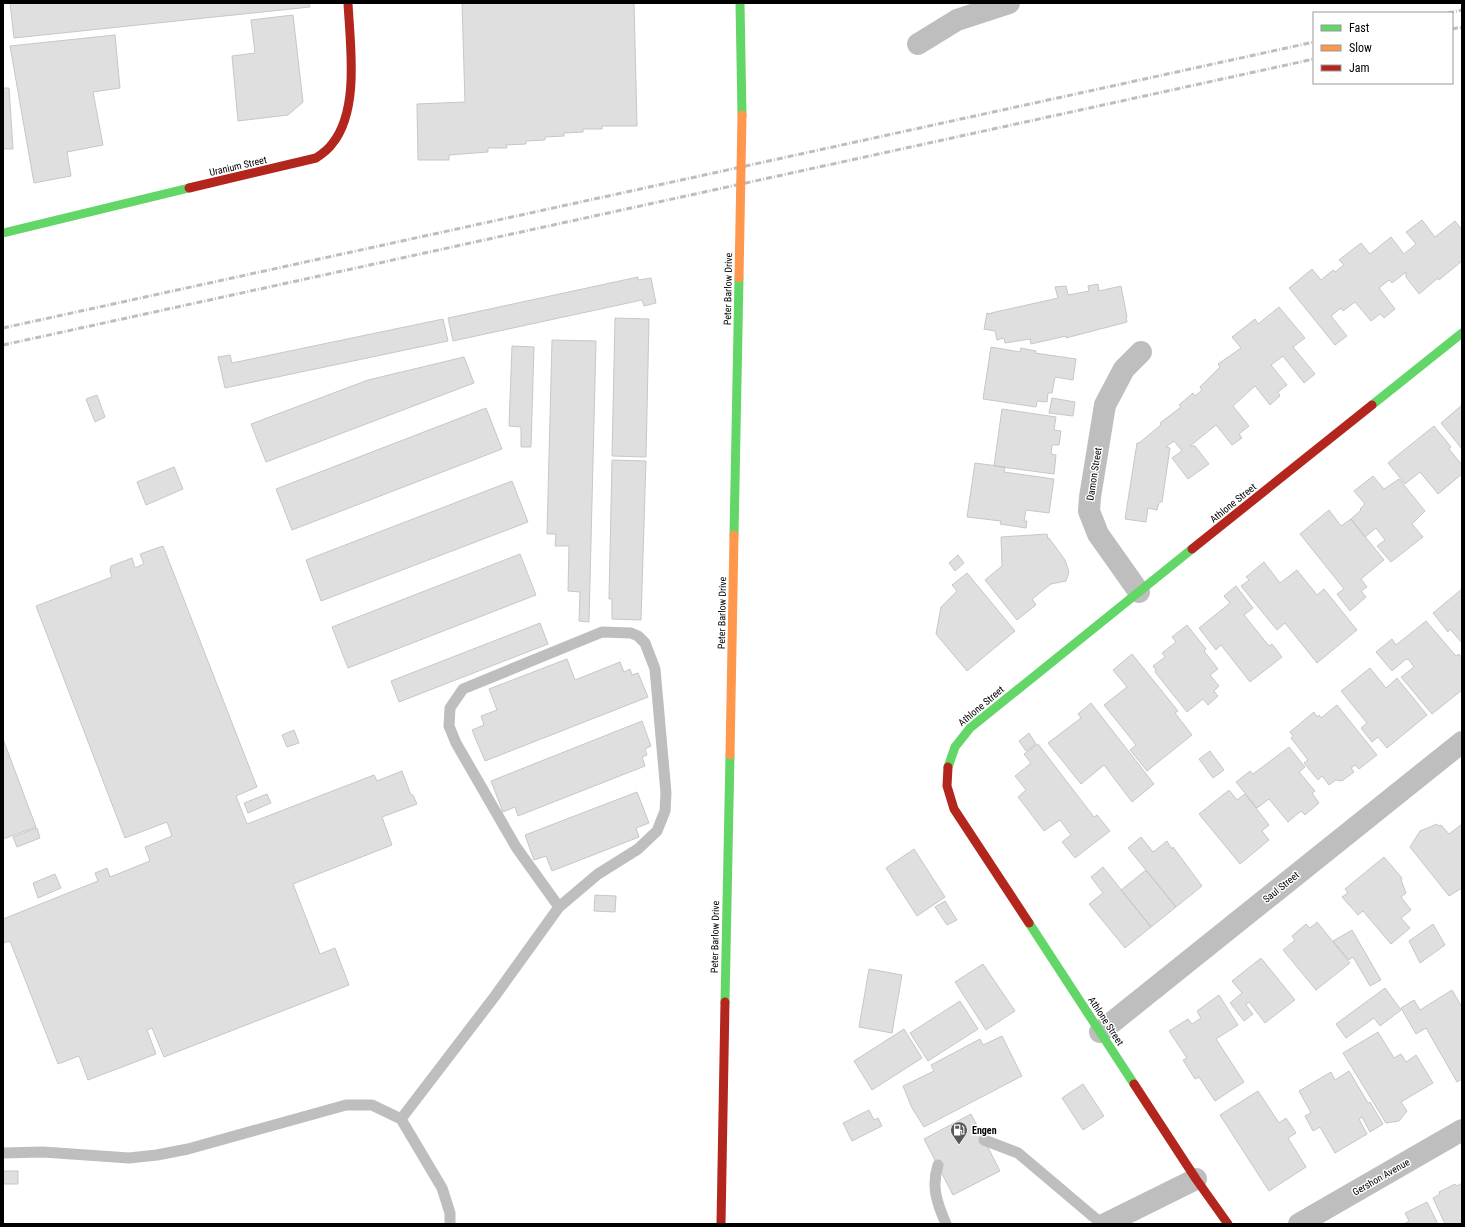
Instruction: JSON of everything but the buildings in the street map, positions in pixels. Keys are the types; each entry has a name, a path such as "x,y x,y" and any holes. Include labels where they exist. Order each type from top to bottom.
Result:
{"street":[{"name":"Uranium Street","path":"3,233 316,158 334,143 346,120 350,96 348,3"},
{"name":"Peter Barlow Drive","path":"721,1224 742,115 740,3"},
{"path":"918,44 957,20 1008,3"},
{"name":"Athlone Street","path":"1228,1224 1196,1179 954,809 946,785 946,773 949,760 954,748 970,728 1462,333"},
{"name":"Damon Street","path":"1139,592 1098,534 1089,511 1090,496 1105,405 1124,369 1140,352"},
{"name":"Saul Street","path":"1100,1032 1462,742"},
{"name":"Gershon Avenue","path":"1299,1224 1462,1130"},
{"path":"1105,1224 1196,1179"}],"lane":[{"path":"401,1118 495,996 559,907 598,874 638,849 657,831 665,811 666,793 655,669 645,643 638,636 631,633 602,632 493,676 463,689 450,708 449,726 456,744 516,847 559,907"},
{"path":"3,1153 43,1152 129,1158 157,1155 188,1149 346,1105 372,1105 401,1118 442,1188 450,1213 450,1224"},
{"path":"984,1140 1018,1153 1102,1224"},
{"path":"938,1165 934,1177 934,1190 946,1224"}],"railway":[{"path":"1453,12 1462,10"},
{"path":"1453,29 1462,27"},
{"path":"3,328 1313,42"},
{"path":"3,345 1313,59"}],"traffic: fast":[{"path":"740,3 742,115"},
{"path":"3,233 189,188"},
{"path":"734,535 739,278"},
{"path":"1372,405 1462,333"},
{"path":"948,767 955,747 970,728 1192,549"},
{"path":"725,1002 730,755"},
{"path":"1029,923 1134,1084"}],"traffic: slow":[{"path":"739,278 742,115"},
{"path":"730,755 734,535"}],"traffic: jam":[{"path":"189,188 316,158 325,152 341,130 347,113 350,95 351,57 348,3"},
{"path":"1192,549 1372,405"},
{"path":"948,767 947,786 954,809 1029,923"},
{"path":"721,1224 725,1002"},
{"path":"1134,1084 1196,1179 1228,1224"}],"place":[{"name":"Engen","path":"959,1145"}]}
